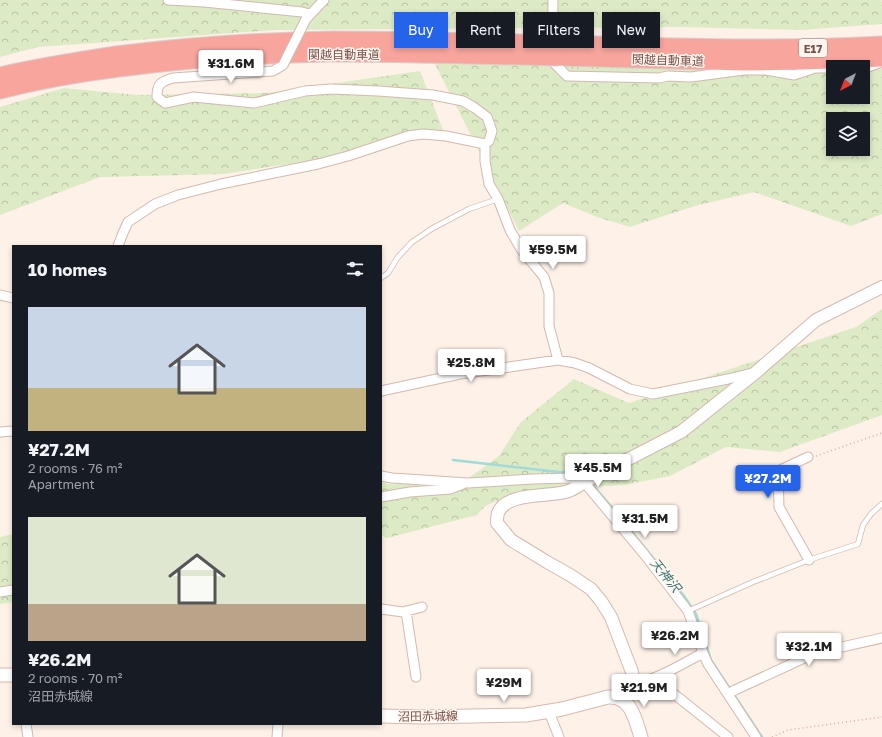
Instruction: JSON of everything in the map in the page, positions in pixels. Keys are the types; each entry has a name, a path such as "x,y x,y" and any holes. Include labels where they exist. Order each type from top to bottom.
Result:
{"highway":[{"name":"関越自動車道","path":"0,76 53,65 103,57 208,45 333,40 456,47"},
{"name":"関越自動車道","path":"745,55 801,48 882,45"},
{"name":"関越自動車道","path":"0,90 48,79 149,64 268,55 473,48 745,55 801,61 882,58"}],"main road":[{"path":"0,675 12,675"},
{"name":"沼田赤城線","path":"382,716 422,717 526,715 562,710 608,697 620,698"},
{"path":"620,698 630,709 641,737"}],"street":[{"path":"168,0 204,2 302,12 308,16"},
{"path":"324,0 308,16 283,65 273,71 173,78 163,81 157,88 157,98 165,103 194,97 254,103 305,91 331,89 433,95 463,101 476,108 487,117 492,131 489,141 485,144 485,161 489,184 498,199 510,230 521,249 544,277 549,293 549,326 558,360"},
{"path":"553,0 552,61 567,76 659,78 668,76 690,77 744,70 766,70 794,74 815,68 826,68"},
{"path":"870,67 882,63"},
{"path":"118,245 128,222 155,204 185,193 318,164 348,156 408,136 423,134 446,136 485,144"},
{"path":"620,698 632,684 633,679 632,672 611,617 591,589 510,540 497,523 498,514 502,507 510,501 520,498 564,493 681,432 816,320 882,287"},
{"path":"0,295 12,298"},
{"path":"382,391 460,374 558,360 575,363 589,368 630,389 653,394 755,372"},
{"path":"0,432 12,431"},
{"path":"809,560 779,507 778,471 812,457"},
{"path":"382,476 468,483 571,478 584,482 644,554 688,611 708,664 731,692 756,737"},
{"path":"382,497 410,492 450,489 468,483"},
{"path":"0,592 12,590"},
{"path":"382,609 403,612 422,607"},
{"path":"406,611 416,677"},
{"path":"731,692 815,653 882,638"},
{"path":"632,684 640,683 656,677 703,653"},
{"path":"656,677 659,682 728,737"},
{"path":"549,712 559,737"},
{"path":"26,725 28,737"},
{"path":"277,737 278,725"}],"lane":[{"path":"382,277 388,273 398,256 412,242 433,228 470,209 498,199"},
{"path":"688,611 809,560 858,544 863,525 871,514 882,504"}],"path":[{"path":"812,457 882,433"},
{"path":"772,737 788,730 882,717"}],"green space":[{"path":"0,0 881,0 882,3 882,24 801,30 660,27 660,12 602,12 602,28 594,28 594,12 523,12 523,28 515,28 515,12 456,12 456,29 448,29 448,12 394,12 394,29 274,30 38,47 0,57"},
{"path":"882,50 882,214 851,226 754,192 695,206 630,227 597,217 563,203 519,231 433,60"},
{"path":"420,71 443,130 347,155 224,174 100,177 0,215 0,107 64,88 137,95 268,93"},
{"path":"882,309 882,415 780,452 726,447 670,476 624,485 563,488 515,494 485,506 477,515 387,538 382,536 382,482 388,484 459,485 499,456 521,422 574,379 629,403 856,327"},
{"path":"12,534 12,602 0,604 0,537"}],"waterway":[{"name":"天神沢","path":"453,460 585,475 587,477"},
{"name":"天神沢","path":"591,483 684,596 696,614 711,660 762,737"}]}
